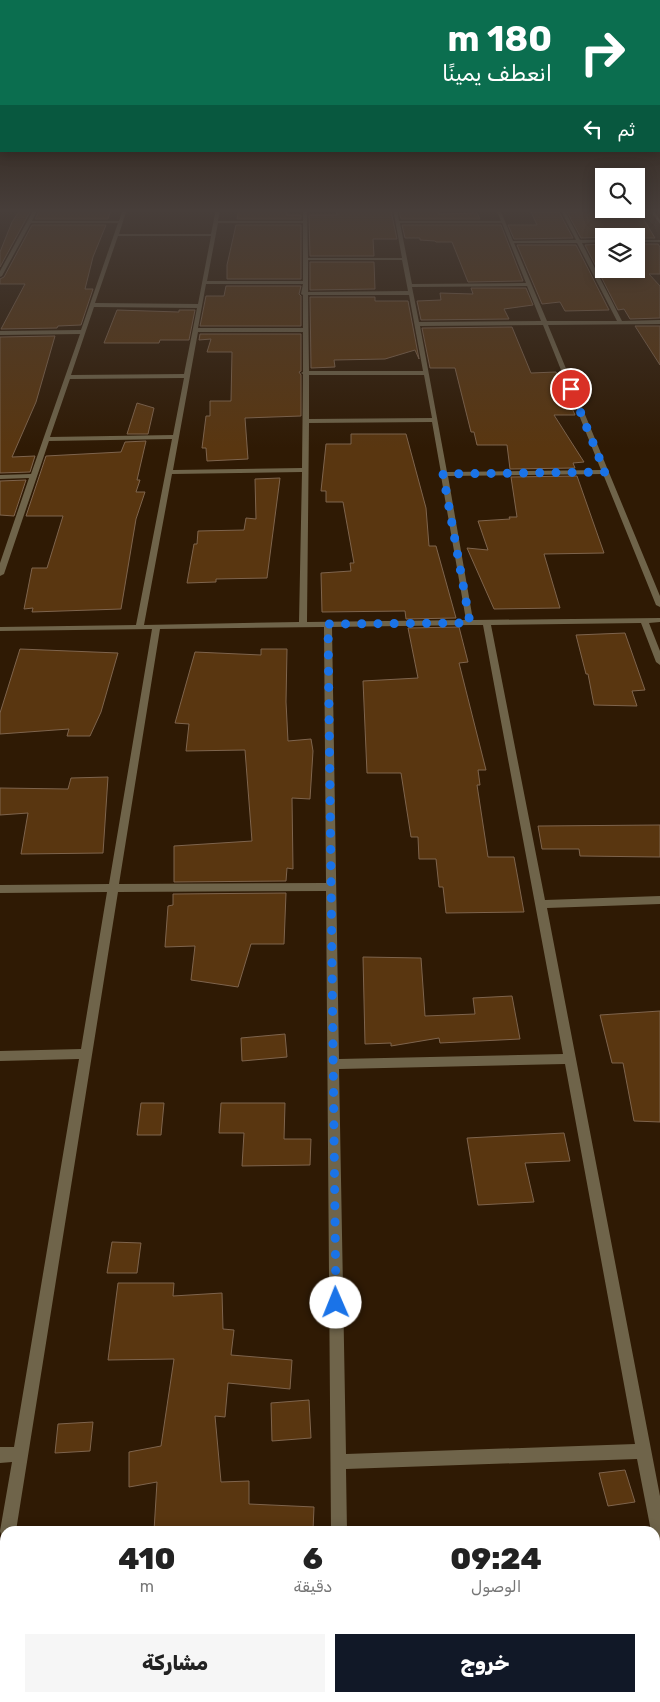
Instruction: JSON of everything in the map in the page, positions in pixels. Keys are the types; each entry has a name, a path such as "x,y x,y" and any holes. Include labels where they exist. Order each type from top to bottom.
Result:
{"street":[{"path":"0,574 69,377 98,288"},
{"path":"140,627 203,288"},
{"path":"303,625 306,421 304,288"},
{"path":"304,294 441,288"},
{"path":"530,288 660,605"},
{"path":"603,288 620,322"},
{"path":"410,290 435,420 470,623"},
{"path":"92,305 200,306"},
{"path":"416,324 660,322"},
{"path":"195,330 304,330"},
{"path":"0,333 83,332"},
{"path":"304,373 425,373"},
{"path":"69,377 187,376"},
{"path":"306,421 435,420"},
{"path":"47,439 176,437"},
{"path":"169,472 304,470"},
{"path":"443,474 605,472"},
{"path":"0,477 33,476"},
{"path":"644,620 660,662"},
{"path":"0,629 660,620"},
{"path":"486,622 658,1526"},
{"path":"328,624 339,1526"},
{"path":"9,1526 156,627"},
{"path":"0,889 332,888"},
{"path":"541,904 660,900"},
{"path":"0,1056 86,1054"},
{"path":"334,1064 569,1059"},
{"path":"338,1462 643,1451"},
{"path":"0,1455 20,1454"}],"building":[{"path":"23,288 93,289 81,325 58,326 57,328 1,329"},
{"path":"226,288 300,288 301,326 200,326 206,296 224,296"},
{"path":"310,288 375,289 310,290"},
{"path":"471,288 526,288 533,305 504,309 509,319 421,320 417,301 441,300 440,293 473,294"},
{"path":"535,288 598,288 609,310 565,311 560,302 542,304"},
{"path":"607,288 660,288 660,318 630,319 624,309 618,310"},
{"path":"310,297 375,297 375,301 408,301 419,359 415,350 385,359 334,360 335,367 311,368"},
{"path":"117,310 179,312 179,310 195,310 189,340 160,340 159,343 104,343"},
{"path":"635,326 660,326 660,365"},
{"path":"512,327 531,373 556,372 575,415 554,415 584,462 573,463 575,468 510,469 507,445 477,445 474,432 471,432 455,368 430,368 422,328"},
{"path":"200,334 301,334 301,371 299,372 301,375 301,416 245,418 248,459 207,461 206,448 202,448 206,416 210,416 210,401 231,401 232,352 207,352 211,339 199,340"},
{"path":"55,336 36,402 12,457 35,456 30,472 0,473 0,337"},
{"path":"137,403 154,408 148,434 127,434"},
{"path":"351,434 406,434 426,508 429,546 436,546 456,618 406,619 405,611 322,612 321,573 351,571 350,563 354,563 343,502 326,502 326,491 321,491 326,444 351,444"},
{"path":"146,441 137,480 140,480 136,492 145,492 136,519 121,609 32,612 33,608 24,609 32,568 47,568 63,516 26,516 46,456 121,452 125,442"},
{"path":"577,476 604,553 544,554 560,608 494,609 467,548 488,550 478,521 517,517 511,477"},
{"path":"280,478 267,578 216,579 216,582 187,583 194,544 197,544 198,531 244,530 246,518 256,519 255,479"},
{"path":"26,480 14,516 0,515 0,481"},
{"path":"459,627 468,662 459,663 486,770 478,770 480,785 477,785 488,857 514,857 524,912 446,913 443,887 439,887 436,859 419,859 418,837 411,837 401,773 367,773 363,681 418,678 408,628"},
{"path":"625,633 645,690 632,691 637,706 594,705 588,674 586,674 576,635"},
{"path":"20,649 118,653 101,712 90,736 67,736 69,729 0,734 0,713"},
{"path":"261,649 287,649 286,702 288,741 311,739 313,751 310,799 292,798 293,869 287,868 286,881 174,882 174,846 252,841 245,750 186,751 189,724 175,723 195,652 261,655"},
{"path":"108,777 103,853 21,854 28,813 0,815 0,788 68,789 71,778"},
{"path":"660,825 660,857 580,856 579,849 542,849 538,826"},
{"path":"286,893 284,944 251,944 238,987 191,980 195,946 165,947 168,906 173,905 173,894"},
{"path":"363,957 421,958 425,1016 475,1014 473,998 512,996 520,1039 440,1043 439,1038 391,1046 391,1043 365,1044"},
{"path":"660,1011 660,1122 634,1121 623,1063 612,1063 600,1015"},
{"path":"285,1034 287,1057 242,1061 241,1038"},
{"path":"141,1103 164,1103 161,1135 137,1135"},
{"path":"221,1103 285,1103 284,1139 311,1139 310,1165 242,1166 244,1133 219,1133"},
{"path":"564,1133 570,1161 525,1163 534,1202 478,1205 467,1138"},
{"path":"112,1242 141,1243 137,1273 107,1273"},
{"path":"118,1283 174,1283 173,1296 222,1293 223,1329 234,1330 231,1355 292,1360 290,1389 228,1383 225,1417 215,1416 221,1482 249,1481 249,1504 314,1507 313,1526 154,1526 157,1482 129,1487 129,1452 161,1446 174,1359 108,1360"},
{"path":"309,1400 311,1438 272,1441 271,1403"},
{"path":"93,1422 90,1451 55,1453 58,1424"},
{"path":"625,1470 635,1502 608,1506 599,1473"}],"route":[{"path":"336,1303 328,624 470,623 443,474 605,472 571,389"}]}
